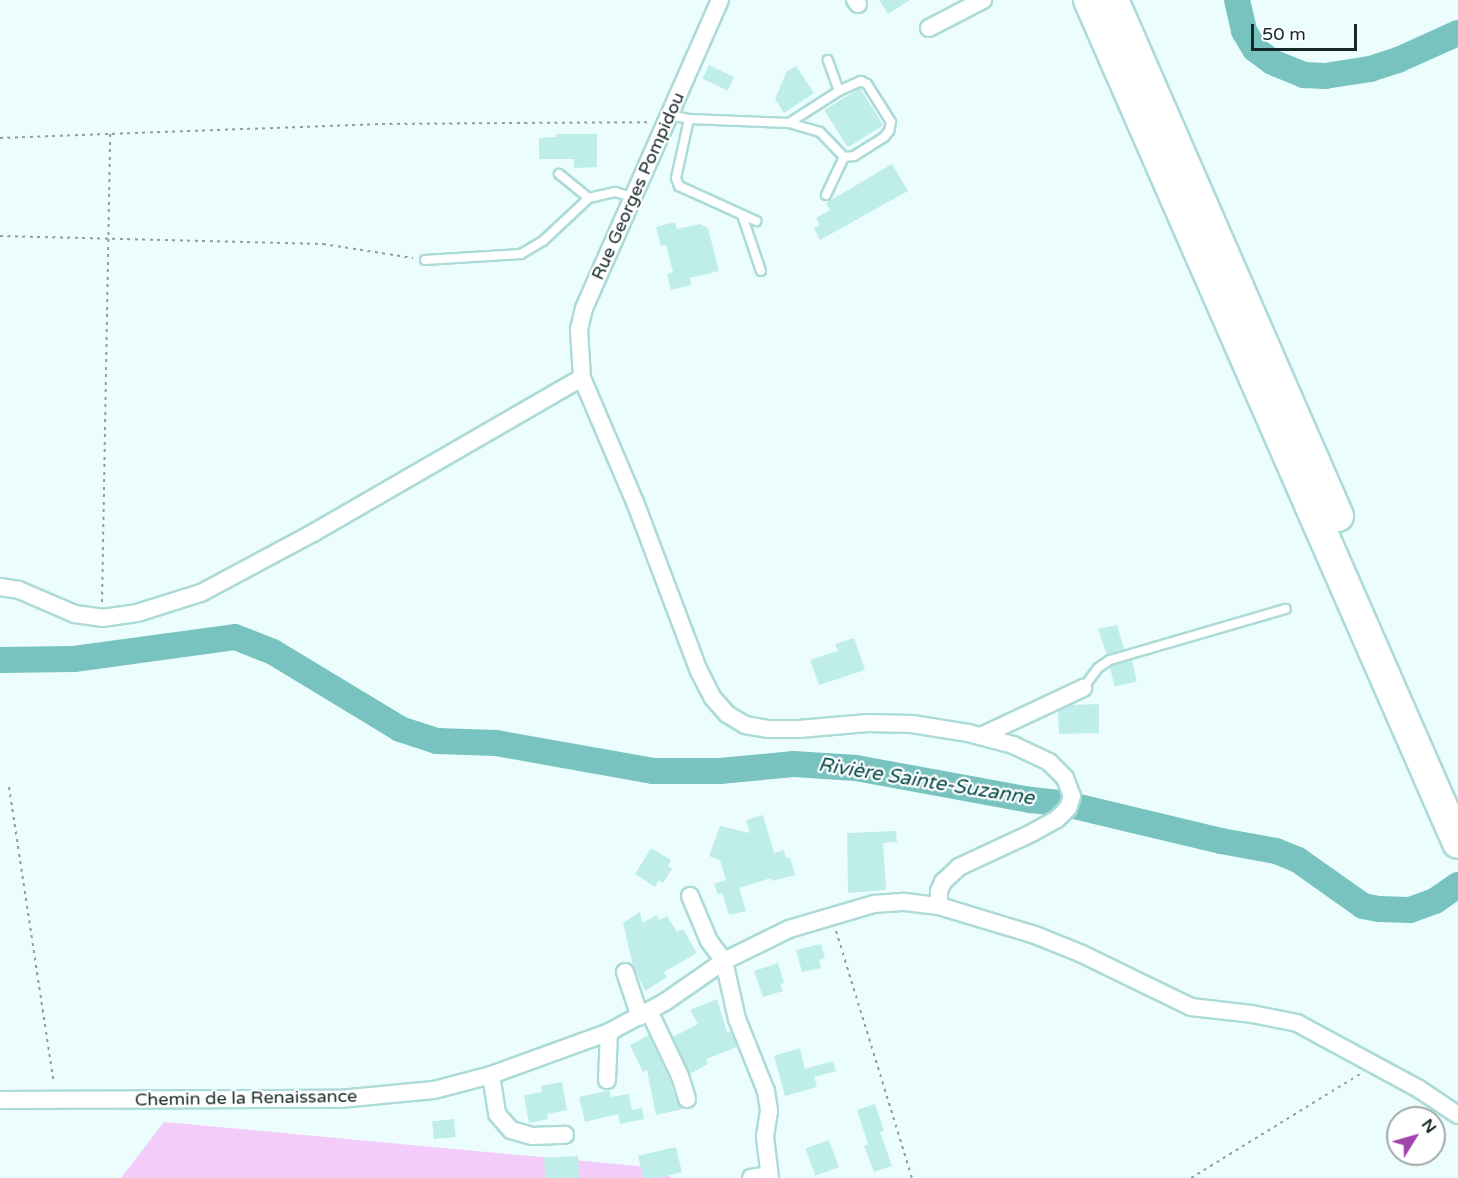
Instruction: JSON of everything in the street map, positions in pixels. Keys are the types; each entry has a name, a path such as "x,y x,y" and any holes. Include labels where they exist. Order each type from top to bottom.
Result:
{"highway":[{"path":"1089,0 1444,776"},
{"path":"1113,0 1444,776 1458,843"}],"street":[{"name":"Rue Georges Pompidou","path":"720,0 584,308 579,329 582,378 634,502 699,671 714,698 727,714 745,725 768,729 799,729 867,723 912,724 981,736 1013,746 1049,762 1065,778 1072,796 1068,808 1057,819 1034,832 959,867 943,882 939,891 939,906"},
{"path":"929,28 983,0"},
{"path":"0,587 19,590 75,614 102,618 137,613 201,593 313,533 582,378"},
{"path":"981,736 1083,688"},
{"path":"690,896 709,941 724,961 737,1019 768,1101 765,1137 769,1177 751,1178"},
{"name":"Chemin de la Renaissance","path":"0,1100 340,1099 434,1089 491,1075 609,1032 645,1014 724,961 789,929 889,902 939,906 1035,934 1080,953 1191,1007 1251,1014 1297,1023 1419,1089 1458,1115"},
{"path":"625,972 645,1014 680,1076 687,1099"},
{"path":"607,1080 609,1032"},
{"path":"491,1075 497,1114 511,1130 532,1136 565,1135"}],"lane":[{"path":"828,60 839,91"},
{"path":"789,123 854,82 861,81 867,84 891,122 889,131 884,137 854,156 844,157"},
{"path":"667,118 789,123 820,132 844,157"},
{"path":"689,119 676,178 679,186 756,221"},
{"path":"826,195 844,157"},
{"path":"560,174 589,198"},
{"path":"425,260 521,254 543,241 589,198 615,192 633,196"},
{"path":"742,215 761,271"},
{"path":"1083,688 1098,668 1110,660 1286,609"}],"path":[{"path":"0,138 382,124 667,118"},
{"path":"102,618 110,134"},
{"path":"0,236 323,244 425,260"},
{"path":"9,787 56,1100"},
{"path":"832,916 912,1178"},
{"path":"1191,1178 1374,1065"}],"shaded area":[{"path":"164,1122 659,1168 672,1178 121,1178"}],"building":[{"path":"879,0 910,0 888,14"},
{"path":"709,65 734,77 728,91 702,78"},
{"path":"796,66 814,93 784,113 775,99 787,71"},
{"path":"860,88 883,125 848,148 824,110"},
{"path":"556,134 597,134 597,167 574,168 574,159 539,159 539,138 556,137"},
{"path":"892,164 908,191 820,240 814,228 820,225 816,218 830,210 826,203"},
{"path":"675,222 677,229 700,224 708,228 719,271 690,278 691,285 671,290 667,274 673,272 666,245 661,246 656,227"},
{"path":"1117,625 1124,649 1107,655 1098,629"},
{"path":"854,638 865,670 819,685 810,660 838,651 835,644"},
{"path":"1132,660 1137,681 1115,687 1110,665"},
{"path":"1099,704 1099,733 1059,734 1058,711 1071,705"},
{"path":"763,815 774,853 784,850 786,858 790,857 795,875 772,881 771,878 739,888 746,911 729,915 722,893 718,895 714,884 726,880 720,860 709,856 720,826 750,833 746,820"},
{"path":"896,831 897,842 883,843 886,890 848,893 847,833"},
{"path":"651,848 671,860 668,866 672,869 663,883 659,880 655,887 635,874"},
{"path":"640,912 642,923 657,915 659,920 667,916 677,932 683,929 697,953 664,972 667,977 645,991 633,966 623,923"},
{"path":"821,944 825,958 819,960 821,968 802,972 796,950"},
{"path":"778,963 784,983 780,984 783,991 763,997 754,971"},
{"path":"717,999 727,1032 730,1031 737,1047 706,1059 708,1064 690,1074 673,1037 698,1024 690,1010"},
{"path":"649,1035 670,1080 677,1102 683,1109 656,1115 647,1070 643,1072 630,1045"},
{"path":"800,1048 805,1069 833,1061 836,1071 814,1077 817,1087 785,1096 774,1056"},
{"path":"562,1082 567,1110 547,1114 548,1119 529,1123 524,1095 542,1092 541,1086"},
{"path":"609,1090 611,1097 629,1094 632,1110 642,1108 644,1119 620,1124 618,1114 585,1122 579,1097"},
{"path":"875,1104 884,1131 880,1132 892,1166 874,1172 864,1146 868,1144 857,1110"},
{"path":"454,1119 456,1137 434,1139 432,1121"},
{"path":"829,1140 839,1167 815,1176 806,1149"},
{"path":"676,1147 682,1172 657,1178 643,1178 638,1156"},
{"path":"578,1156 579,1178 545,1178 544,1158"}],"waterway":[{"name":"Rivière Sainte-Suzanne","path":"1237,0 1244,31 1255,49 1272,62 1304,75 1325,76 1370,69 1398,60 1458,33"},
{"name":"Rivière Sainte-Suzanne","path":"0,660 74,659 235,637 273,652 400,729 437,741 496,743 653,771 720,771 794,764 856,768 1031,800 1062,803 1221,841 1276,851 1298,860 1363,906 1379,909 1410,910 1435,901 1458,885"}]}
